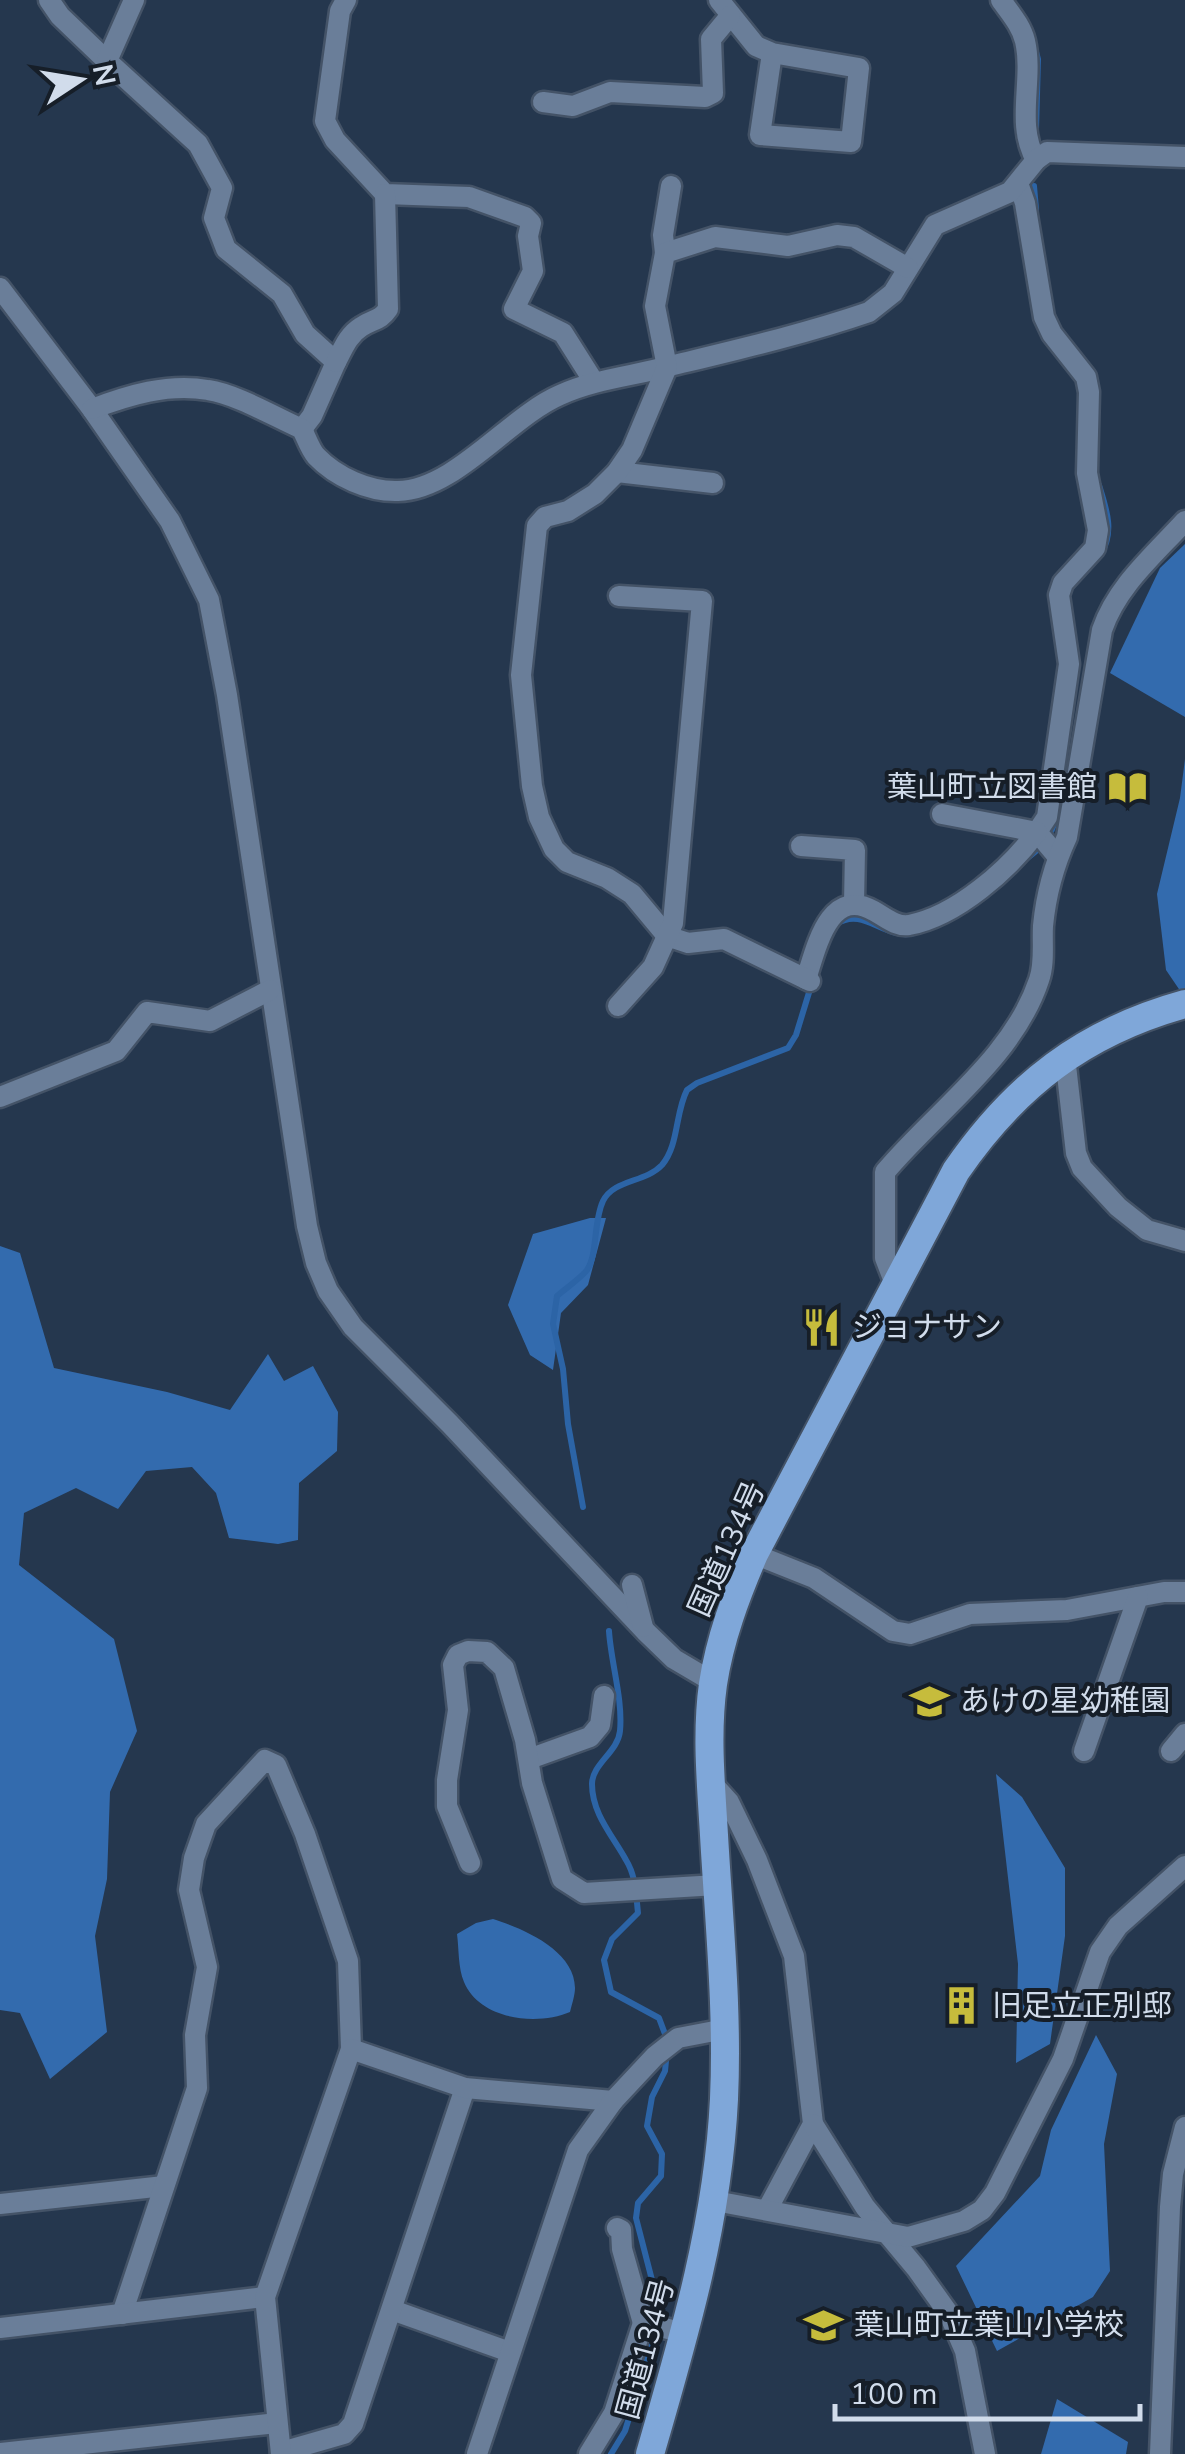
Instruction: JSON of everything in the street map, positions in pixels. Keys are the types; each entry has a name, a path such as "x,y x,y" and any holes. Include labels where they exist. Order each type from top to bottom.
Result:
{"highway":[{"name":"国道134号","path":"650,2454 677,2331 714,2201 724,2101 725,2029 708,1732 713,1682 725,1631 754,1554 956,1170 982,1132 1017,1094 1065,1057 1124,1024 1185,1004"}],"street":[{"path":"49,0 60,16 198,144 222,188 214,218 226,249 282,294 305,334 336,362"},
{"path":"302,429 348,340 361,327 382,319 388,308 385,194 335,140 326,121 340,11 346,0"},
{"path":"1000,0 1024,39 1027,145 1036,160"},
{"path":"107,61 127,2"},
{"path":"543,102 573,106 610,92 705,97 713,93 711,39 724,8 756,46 772,53 859,68 851,142 760,135 772,53"},
{"path":"92,409 140,393 180,388 211,390 302,429 314,455 349,480 372,489 397,492 421,488 489,446 558,396 594,382 667,367 869,312 893,293 935,225 999,198 1018,183 1036,160 1055,150 1185,157"},
{"path":"671,186 655,306 667,367 632,450 617,472 582,504 545,517 538,526 520,674 532,786 538,816 554,848 567,862 607,878 632,894 667,936 688,943 724,939 808,980 824,925 833,914 854,904 897,924 919,922 972,897 1020,855 1039,834 1047,817 1068,664 1059,595 1063,582 1095,548 1098,530 1088,474 1086,376 1052,334 1044,316 1025,203 1018,183"},
{"path":"385,194 469,196 531,223 528,236 533,271 514,309 563,333 594,382"},
{"path":"665,253 715,237 788,246 837,235 854,238 908,268"},
{"path":"0,288 92,409 170,521 209,600 307,1226 328,1291 353,1327 645,1632 674,1659 713,1682"},
{"path":"617,472 714,484"},
{"path":"896,1284 885,1258 886,1172 994,1056 1040,978 1047,898 1056,856 1067,837 1102,630 1120,591 1185,521"},
{"path":"618,1006 653,966 674,923 702,602 619,596"},
{"path":"942,814 1039,834 1056,856"},
{"path":"801,846 855,850 854,904"},
{"path":"0,1097 116,1051 147,1012 210,1022 270,990"},
{"path":"1065,1057 1076,1153 1082,1168 1118,1207 1147,1230 1185,1241"},
{"path":"754,1554 814,1578 893,1631 910,1634 970,1614 1067,1610 1138,1596 1185,1592"},
{"path":"632,1585 645,1632"},
{"path":"1084,1751 1138,1596"},
{"path":"470,1864 447,1806 446,1780 458,1710 453,1665 458,1656 468,1651 487,1652 504,1668 532,1783 562,1879 584,1892 717,1885"},
{"path":"529,1759 590,1736 600,1724 604,1696"},
{"path":"1170,1752 1185,1734"},
{"path":"122,2314 197,2088 195,2035 207,1967 189,1890 194,1858 206,1824 266,1760 276,1766 305,1834 348,1961 351,2048 265,2297 281,2453 344,2434 353,2424 465,2088"},
{"path":"711,1782 730,1802 790,1938 812,2124 865,2206 949,2314 966,2351 985,2454"},
{"path":"714,2201 908,2238 982,2210 995,2194 1062,2059 1100,1952 1118,1926 1185,1866"},
{"path":"477,2454 578,2150 613,2101 655,2056 678,2038 725,2029"},
{"path":"351,2048 465,2088 613,2101"},
{"path":"767,2210 812,2124"},
{"path":"1160,2454 1170,2207 1185,2128"},
{"path":"0,2204 164,2186"},
{"path":"589,2454 614,2413 645,2323 622,2249 621,2230 616,2228"},
{"path":"0,2328 265,2297"},
{"path":"392,2310 510,2352"},
{"path":"645,2323 677,2331"},
{"path":"0,2453 172,2445 277,2423"}],"shaded area":[{"path":"1185,544 1185,717 1110,673 1160,568"},
{"path":"1185,759 1185,998 1166,970 1157,894 1180,798"},
{"path":"590,1218 606,1218 588,1285 561,1313 553,1370 530,1355 508,1305 533,1234"},
{"path":"0,1246 20,1253 54,1368 230,1410 268,1354 284,1381 313,1366 338,1412 337,1451 299,1483 298,1540 278,1544 229,1538 216,1493 192,1467 146,1471 118,1509 76,1488 24,1513 19,1565 114,1639 137,1731 110,1792 107,1879 95,1936 107,2032 50,2079 20,2013 0,2010"},
{"path":"996,1774 1022,1797 1065,1868 1065,1936 1050,2044 1016,2063 1018,1964"},
{"path":"493,1919 532,1935 566,1962 575,1988 570,2012 526,2019 496,2012 472,1995 462,1977 457,1934"},
{"path":"1096,2035 1117,2074 1104,2144 1110,2271 1093,2297 997,2351 956,2266 1040,2176 1051,2130"},
{"path":"1057,2399 1128,2442 1126,2454 1041,2454"}],"waterway":[{"path":"1031,34 1038,59 1036,130"},
{"path":"1034,186 1036,209"},
{"path":"1099,485 1108,528 1101,554"},
{"path":"1023,861 1044,842 1056,817"},
{"path":"837,924 856,919 894,932 914,933"},
{"path":"583,1507 553,1324 557,1296 590,1263 600,1209 608,1194 662,1165 674,1139 687,1090 788,1048 811,986"},
{"path":"609,1631 620,1731 593,1777 593,1795 599,1815 632,1872 638,1913 612,1939 604,1960 611,1992 659,2018 665,2034"},
{"path":"611,2454 625,2431 661,2315 636,2218 638,2203 661,2176 662,2154 647,2126 652,2097 666,2061"}],"place":[{"name":"葉山町立図書館","path":"1127,787"},
{"name":"ジョナサン","path":"822,1327"},
{"name":"あけの星幼稚園","path":"930,1701"},
{"name":"旧足立正別邸","path":"962,2006"},
{"name":"葉山町立葉山小学校","path":"824,2325"}]}
